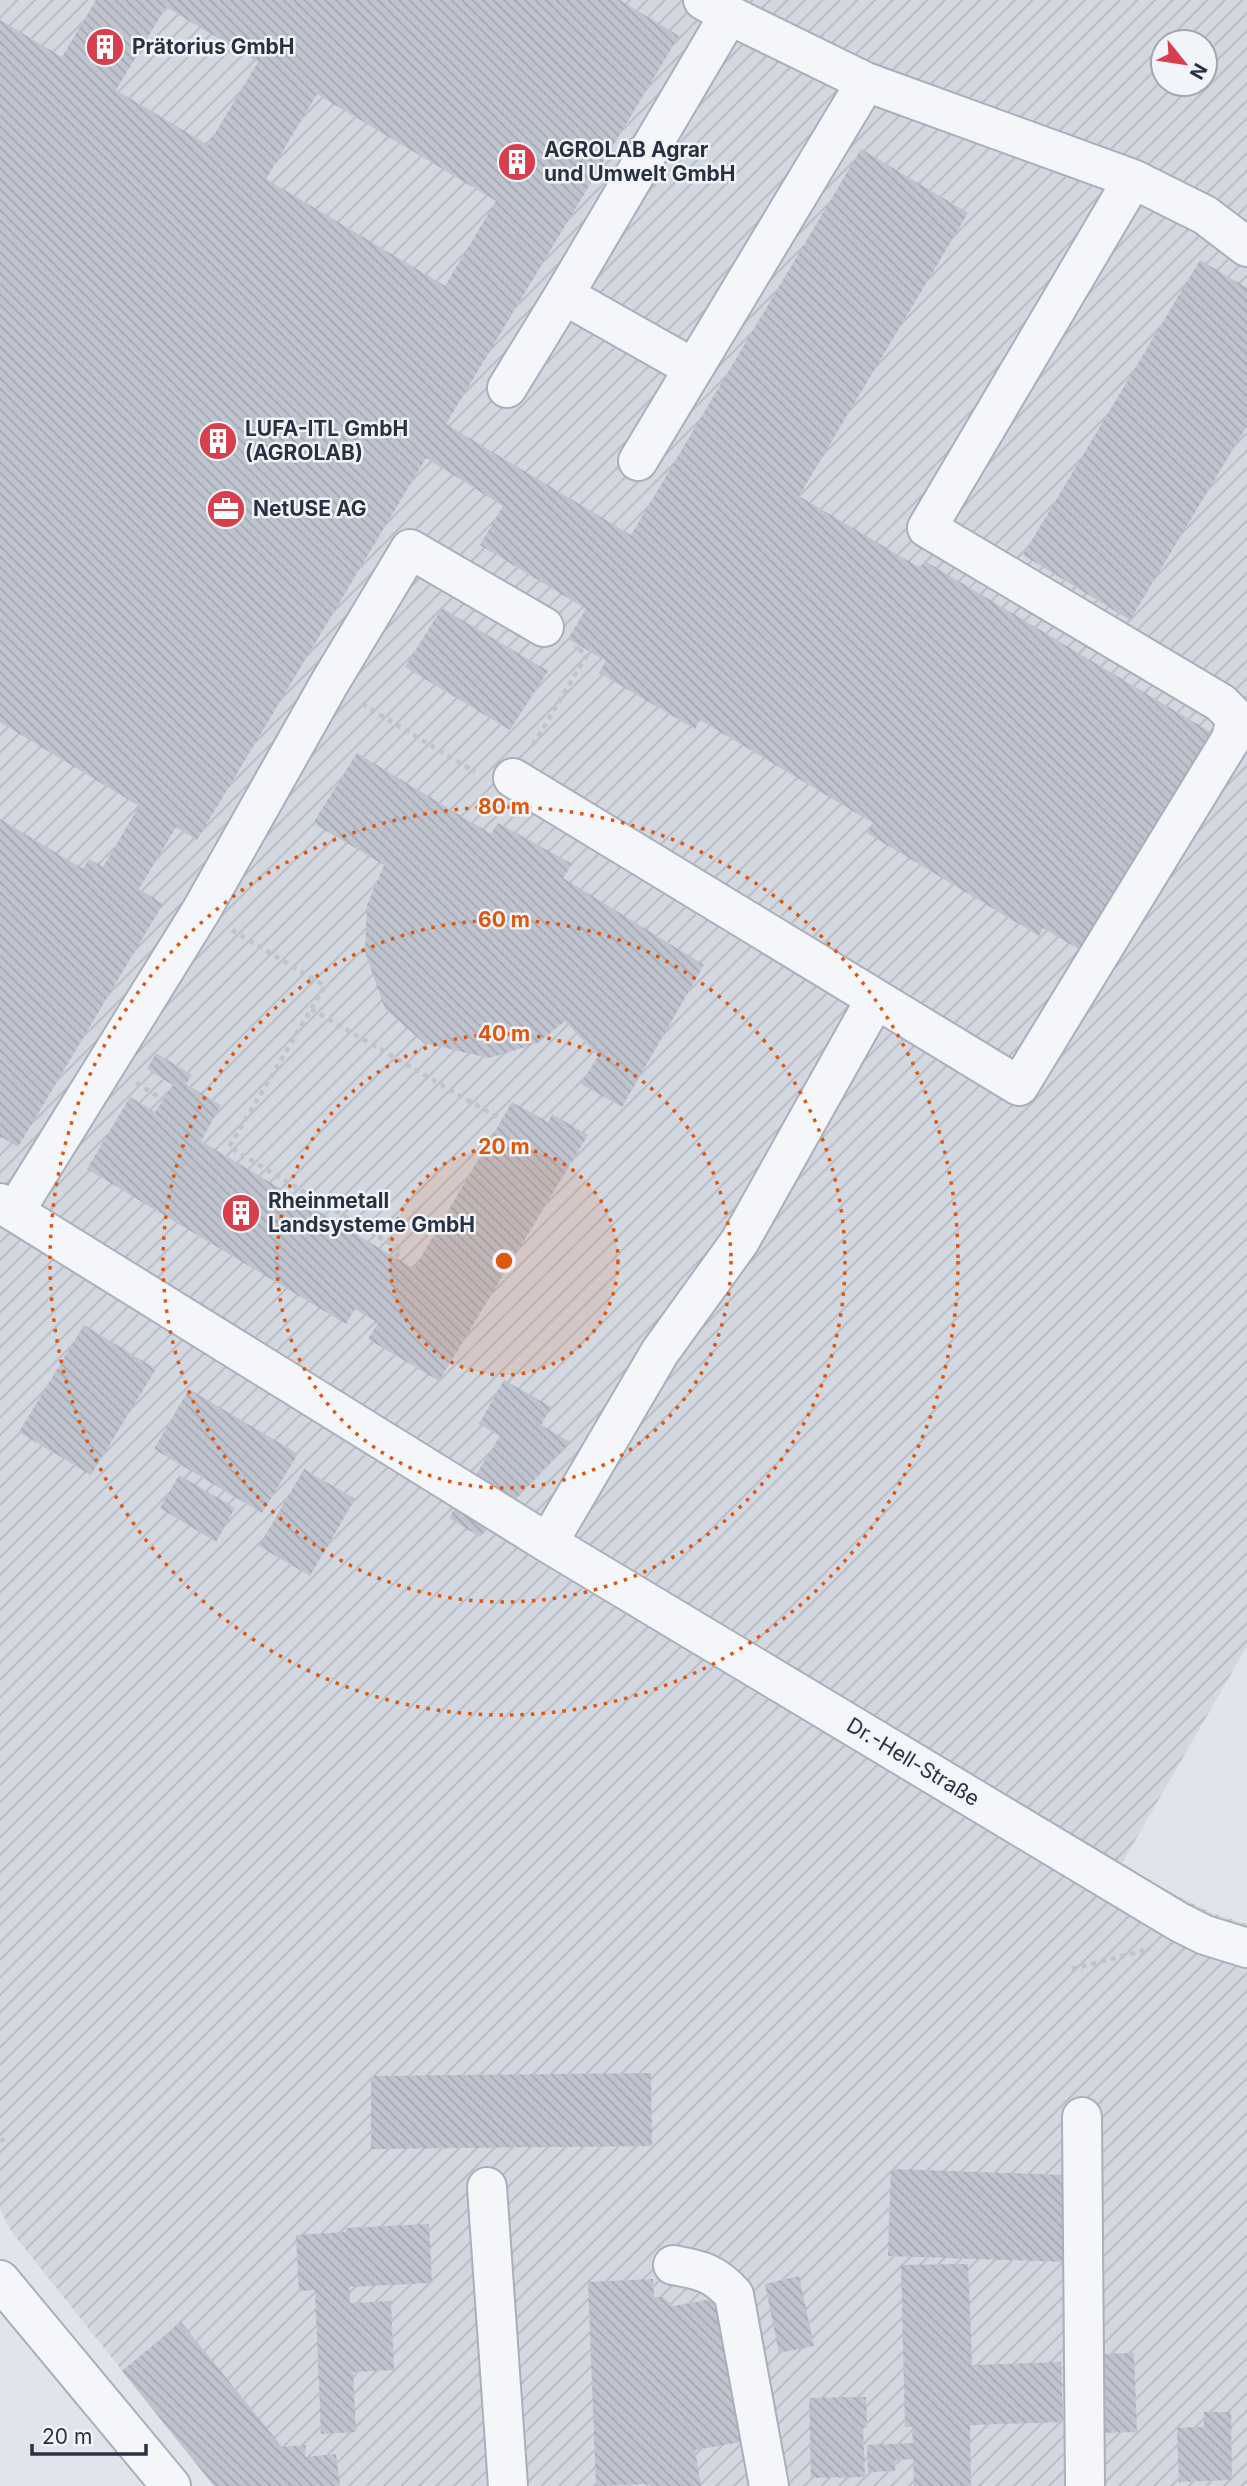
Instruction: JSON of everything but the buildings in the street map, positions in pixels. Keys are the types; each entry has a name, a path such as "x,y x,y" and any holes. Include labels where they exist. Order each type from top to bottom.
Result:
{"street":[{"path":"507,388 564,295 716,8 866,82 1133,179 1205,215 1247,247"},
{"path":"638,461 866,82"},
{"path":"513,778 1019,1086 1231,739 1236,718 1222,703 927,528 1133,179"},
{"path":"564,295 693,368"},
{"path":"7,1207 201,911 328,684 410,549 544,627"},
{"path":"548,1543 660,1352 740,1241 876,1000"},
{"name":"Dr.-Hell-Straße","path":"7,1207 548,1543 1179,1922 1205,1935 1247,1948"},
{"path":"1082,2117 1085,2486"},
{"path":"487,2187 508,2486"},
{"path":"673,2265 700,2270 720,2279 734,2295 769,2486"},
{"path":"0,2280 171,2486"}],"path":[{"path":"328,684 506,790 587,655 544,627"},
{"path":"201,911 325,986 229,1147 401,1250 395,1258"},
{"path":"311,1009 502,1120"},
{"path":"1072,1969 1205,1935"},
{"path":"0,2141 9,2137"}],"shaded area":[{"path":"0,0 1247,0 1247,1646 1120,1867 1212,1913 1247,1924 1247,2486 214,2486 11,2231 0,2209"}],"place":[{"name":"Prätorius GmbH","path":"105,47"},
{"name":"AGROLAB Agrar und Umwelt GmbH","path":"517,162"},
{"name":"LUFA-ITL GmbH (AGROLAB)","path":"218,441"},
{"name":"NetUSE AG","path":"226,509"},
{"name":"Rheinmetall Landsysteme GmbH","path":"241,1213"}]}
